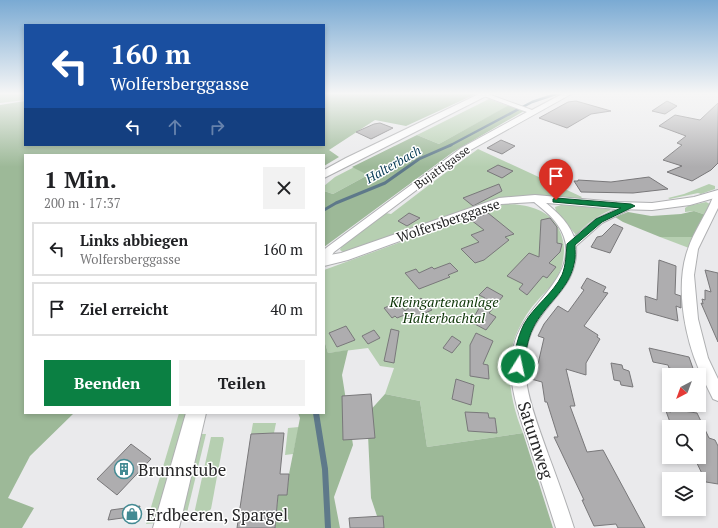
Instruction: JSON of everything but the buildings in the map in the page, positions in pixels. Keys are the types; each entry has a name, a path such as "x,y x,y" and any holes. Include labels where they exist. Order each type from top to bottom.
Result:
{"main road":[{"path":"325,174 345,162 438,118"},
{"path":"166,528 196,414"}],"street":[{"name":"Bujattigasse","path":"325,257 330,250 456,155 516,118"},
{"name":"Wolfersberggasse","path":"325,261 343,257 491,203 508,200 536,198 631,206 675,204 708,197 718,193"},
{"path":"718,197 693,250 689,284 692,316 702,358 718,394"},
{"name":"Saturnweg","path":"536,198 561,222 571,244 570,263 567,274 562,283 528,326 522,342 518,366 520,391 565,528"},
{"path":"571,244 599,221 631,206"}],"green space":[{"path":"0,118 24,118 24,146 325,146 325,118 424,118 406,126 375,120 329,150 339,157 325,165 325,154 24,154 24,414 73,414 30,456 8,498 34,508 22,528 0,528"},
{"path":"452,118 487,118 439,144 417,135"},
{"path":"486,118 513,118 453,152 325,246 325,191 333,194 368,175 352,167 417,135 439,144"},
{"path":"395,146 368,175 333,194 325,191 325,185 335,177"},
{"path":"478,149 582,197 579,200 520,196 496,199 347,252 340,250 341,247 386,213 391,214"},
{"path":"709,184 715,186 715,189 701,194 698,193 670,199 668,198 684,194"},
{"path":"706,202 710,204 706,215 694,211 685,212 685,208 688,206"},
{"name":"Kleingartenanlage Halterbachtal","path":"505,204 527,206 546,214 556,224 562,237 564,247 563,261 557,277 526,315 513,344 510,366 511,389 519,423 523,433 427,447 420,401 385,394 394,368 380,366 368,348 328,353 325,342 325,270"},
{"path":"561,205 611,210 592,220 576,235 556,211 555,207"},
{"path":"694,211 706,215 693,237 660,237 623,222 615,217 628,212 651,216 681,214"},
{"path":"660,237 693,237 689,248"},
{"path":"325,342 328,353 348,350 342,375 353,445 334,497 340,528 275,528 278,495 287,494 289,474 300,418 298,414 325,414"},
{"path":"385,394 420,401 427,447 523,433 553,528 381,528 371,498 367,414"},
{"path":"179,414 188,414 157,523 146,524"},
{"path":"253,423 276,423 274,433 251,434"},
{"path":"299,427 293,454 285,455 288,428"},
{"path":"201,434 206,434 186,517 180,517"},
{"path":"211,437 223,437 224,439 211,509 207,513 194,514"}],"waterway":[{"name":"Halterbach","path":"450,145 502,118"},
{"name":"Halterbach","path":"325,209 336,203 385,183 419,159 450,145"},
{"name":"Halterbach","path":"316,414 325,469 328,528"}],"place":[{"name":"Brunnstube","path":"124,469"},
{"name":"Erdbeeren, Spargel","path":"132,514"}],"route":[{"path":"518,366 522,342 528,326 562,283 567,274 570,263 571,244 599,221 631,206 556,200"}]}
